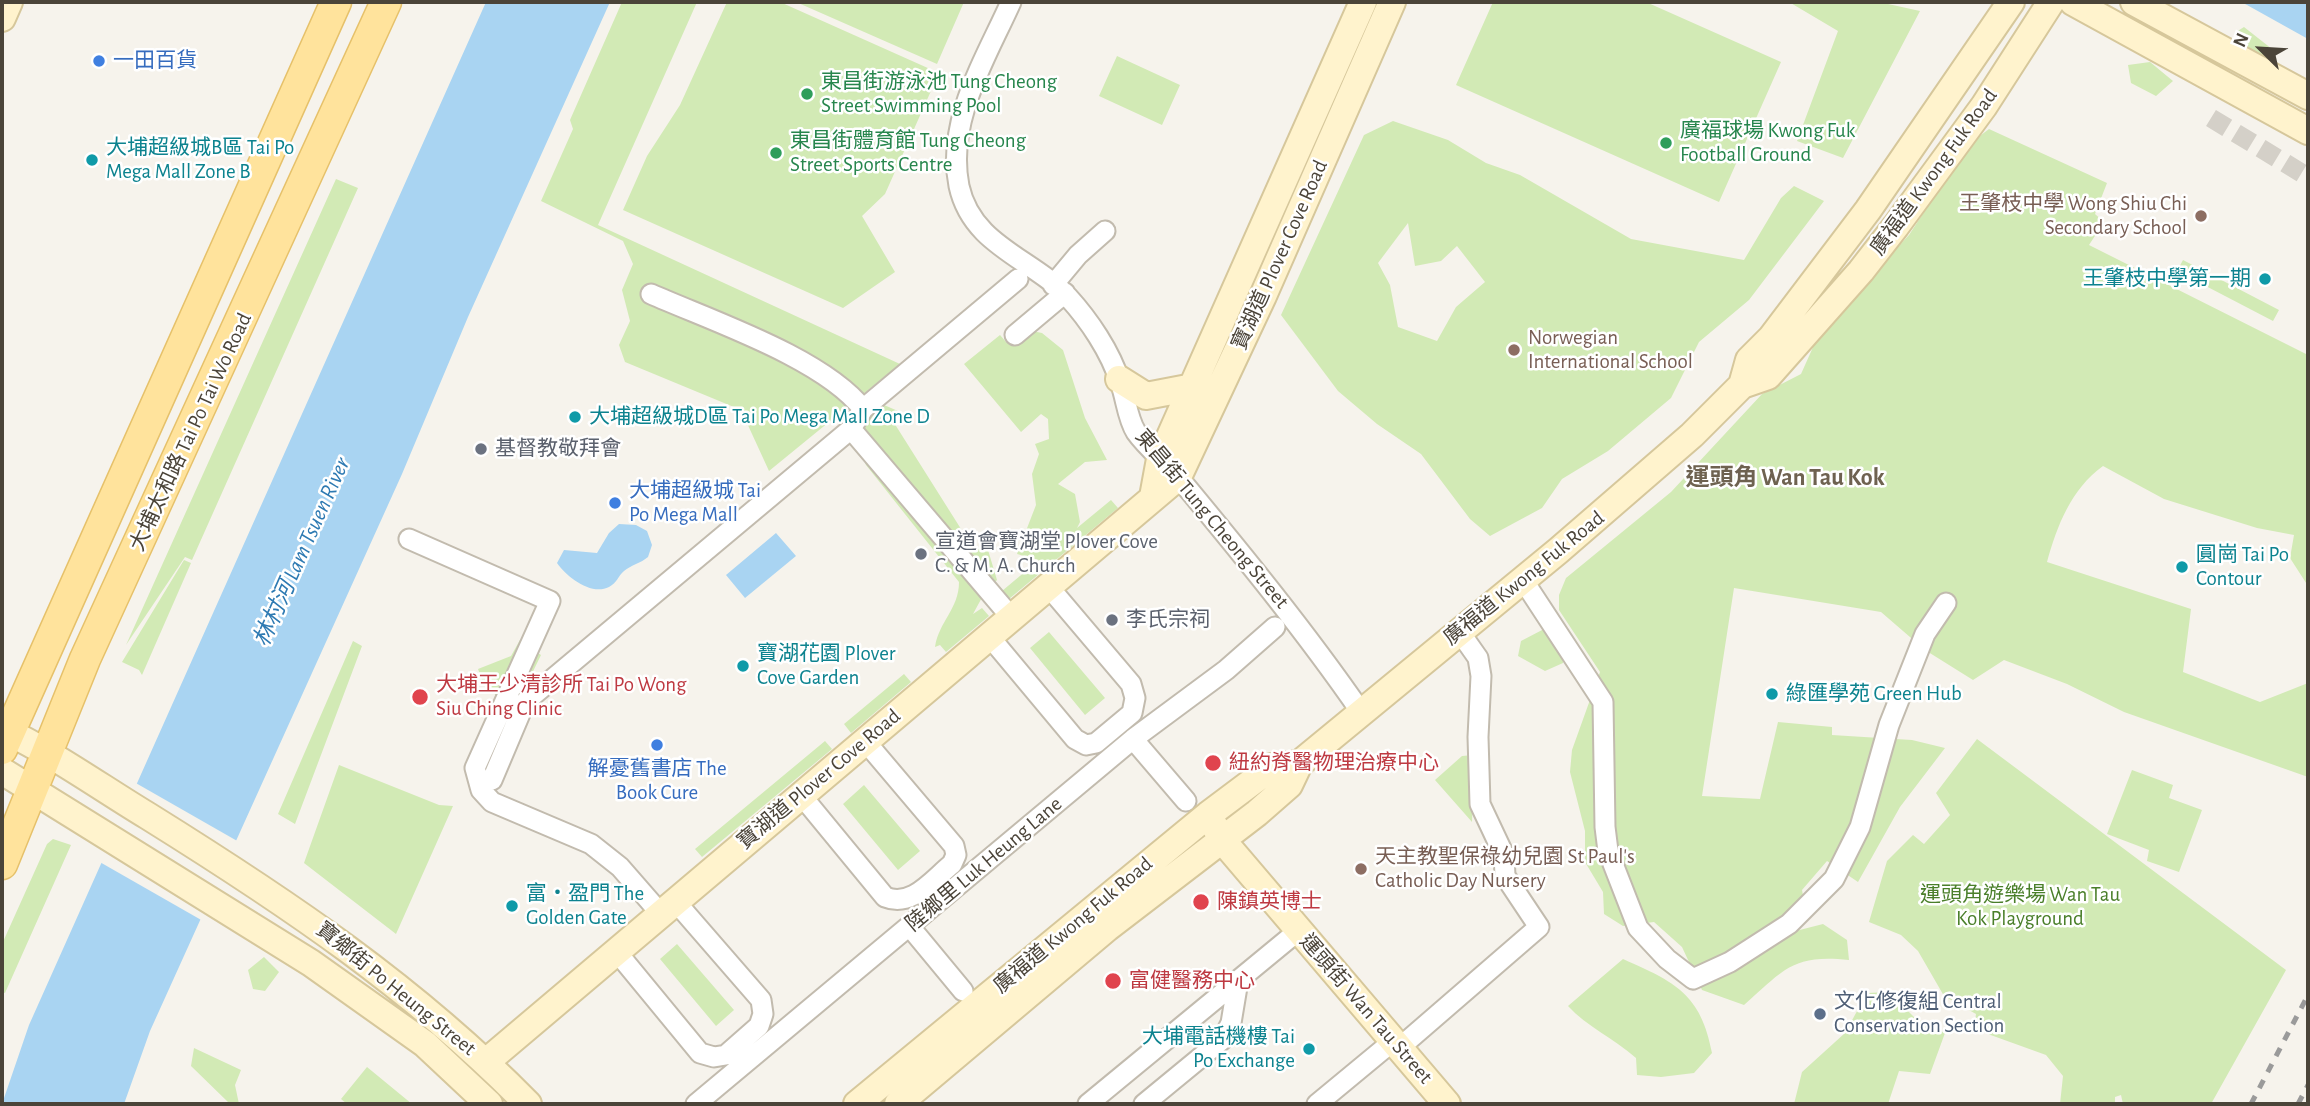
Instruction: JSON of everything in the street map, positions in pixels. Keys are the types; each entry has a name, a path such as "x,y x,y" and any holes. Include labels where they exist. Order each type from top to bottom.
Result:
{"main road":[{"path":"2,18 9,2"},
{"name":"大埔太和路 Tai Po Tai Wo Road","path":"4,737 336,2"},
{"name":"大埔太和路 Tai Po Tai Wo Road","path":"2,864 85,659 386,2"},
{"name":"寶湖道 Plover Cove Road","path":"1169,468 1194,387 1363,2"},
{"name":"寶湖道 Plover Cove Road","path":"486,1062 1153,497 1246,332 1392,2"},
{"name":"廣福道 Kwong Fuk Road","path":"1742,385 1749,360 1771,338 1874,201 2011,2"},
{"name":"廣福道 Kwong Fuk Road","path":"899,1104 1107,928 1223,841 1289,785 1299,764 1523,580 1679,447 1742,385 1768,376 1861,271 1984,106 2051,2"},
{"path":"2073,2 2308,131"},
{"path":"2134,2 2308,96"},
{"path":"1119,379 1146,396 1194,387"},
{"name":"寶鄉街 Po Heung Street","path":"4,737 46,753 256,883 435,1016 528,1104"},
{"name":"廣福道 Kwong Fuk Road","path":"857,1104 1197,808 1272,767 1299,764"},
{"name":"寶鄉街 Po Heung Street","path":"2,771 240,916 425,1044 489,1104"},
{"name":"運頭街 Wan Tau Street","path":"1197,808 1298,931 1447,1104"}],"street":[{"name":"東昌街 Tung Cheong Street","path":"1011,2 960,121 957,143 960,187 967,208 981,229 1059,289 1087,319 1119,379 1135,430 1294,620 1361,712"},
{"path":"1015,335 1059,289 1078,255 1105,231"},
{"path":"492,780 525,702 851,429 863,409 1018,279"},
{"path":"652,294 793,356 855,398 863,409"},
{"path":"851,429 1011,617"},
{"path":"409,539 550,601 475,768 481,790 492,802 592,844 668,907 761,1000 764,1014 759,1026 726,1055 714,1057 700,1053 616,951"},
{"path":"1523,580 1603,702 1605,827 1608,851 1638,928 1667,959 1693,979 1730,962 1789,924 1834,879 1860,827 1889,725 1925,634 1946,603"},
{"path":"989,636 1075,739 1086,745 1096,743 1132,713 1135,698 1130,684 1048,586"},
{"name":"陸鄉里 Luk Heung Lane","path":"696,1104 1133,739 1226,670 1275,627"},
{"path":"1318,1104 1539,927 1505,876 1504,855 1480,804 1478,737 1481,676 1478,658 1458,631"},
{"path":"1133,739 1197,808"},
{"path":"801,795 885,897 896,901 908,900 952,864 956,855 954,846 864,741"},
{"path":"910,927 963,991"},
{"path":"1087,1104 1298,931"},
{"path":"1144,1104 1223,1040 1231,1023 1238,981"}],"green space":[{"path":"622,2 697,2 598,225 900,364 769,471 741,410 625,362 619,345 630,321 622,290 633,264 623,241 541,201 573,129 570,120"},
{"name":"東昌街體育館 Tung Cheong Street Sports Centre","path":"727,2 780,2 939,73 885,194 862,216 895,272 843,308 623,210 647,156 680,105"},
{"path":"796,2 964,2 937,64"},
{"name":"廣福球場 Kwong Fuk Football Ground","path":"1493,2 1646,2 1781,62 1719,202 1456,85"},
{"path":"1789,2 1879,2 1920,11 1843,158 1797,141 1838,31"},
{"path":"2244,27 2272,49 2267,63 2243,55 2236,32"},
{"path":"1117,56 1180,85 1162,125 1099,96"},
{"path":"2150,62 2173,81 2156,96 2131,83 2128,65"},
{"path":"1393,121 1448,140 1486,163 1520,175 1631,239 1744,260 1781,198 1794,186 1824,201 1749,300 1699,342 1671,398 1608,451 1562,479 1542,508 1490,536 1470,519 1421,454 1377,424 1338,391 1281,315 1364,135","holes":["1408,223 1415,266 1441,261 1457,246 1485,282 1456,307 1437,341 1398,327 1390,285 1378,263"]},
{"path":"1989,129 2107,183 2095,214 2104,222 2089,245 2308,355 2308,586 2290,558 2294,535 2257,528 2164,499 2103,466 2082,486 2067,509 2047,562 2191,609 2183,672 2260,702 2308,683 2308,777 2124,712 2067,684 2004,660 1973,680 1925,650 1881,612 1734,588 1702,796 1760,799 1778,722 1832,727 1832,735 1912,740 1945,748 1900,807 1858,882 1827,861 1802,890 1806,911 1788,933 1823,924 1847,940 1849,960 1801,962 1769,982 1744,1005 1702,990 1682,947 1654,922 1623,926 1604,914 1603,892 1585,862 1585,831 1570,772 1572,750 1600,672 1559,610 1559,595 1566,578 1671,492 1762,394 1801,374 1814,345 1835,314 1909,235 1968,145"},
{"path":"336,179 358,188 192,560 185,557 126,645"},
{"path":"2183,260 2279,310 2273,321 2177,271"},
{"path":"1013,327 1042,333 1063,350 1085,418 1107,460 1085,462 1058,484 1075,494 1080,522 1077,528 1111,500 1118,508 1009,599 1002,591 1039,560 1017,554 1036,505 1032,474 1039,454 1035,444 1049,439 1048,419 1041,414 1021,432 964,364 1000,335 1007,343"},
{"path":"877,402 898,411 891,418 973,548 988,550 997,580 985,592 973,614 982,608 989,616 946,652 940,645 935,647 940,630 956,600 959,582 866,465 861,448 862,432 867,417"},
{"path":"184,560 191,563 142,675 139,670 122,662"},
{"path":"1544,629 1566,637 1563,663 1545,671 1518,656 1521,641"},
{"path":"1049,632 1105,698 1085,715 1030,648"},
{"path":"520,640 541,655 519,700 499,699 482,680 478,669 511,656"},
{"path":"353,641 362,646 295,824 278,814"},
{"path":"904,674 911,682 851,733 844,724"},
{"name":"運頭角遊樂場 Wan Tau Kok Playground","path":"1977,739 2286,970 2211,1104 2123,1104 2121,1095 2115,1097 2115,1104 2060,1104 2063,1076 2046,1055 1974,1029 1976,1014 1944,996 1918,951 1901,935 1869,922 1887,861 1913,835 1924,844 1950,815 1936,793"},
{"path":"825,741 832,749 702,857 695,849"},
{"path":"1474,755 1472,822 1435,780 1462,756"},
{"path":"339,765 439,805 453,806 396,934 304,863"},
{"path":"2132,770 2173,785 2169,798 2202,810 2179,872 2147,861 2149,850 2107,834"},
{"path":"864,785 920,851 898,870 843,804"},
{"path":"53,839 71,845 5,993 2,992 2,944 47,844"},
{"path":"677,944 734,1010 716,1026 660,959"},
{"path":"264,957 279,972 265,991 253,989 248,970"},
{"path":"1623,959 1671,983 1693,1003 1701,1017 1712,1053 1694,1073 1661,1077 1637,1075 1636,1058 1568,1006"},
{"path":"1889,992 1915,1018 1945,1033 1930,1074 1899,1071 1888,1104 1794,1104 1802,1072 1845,1033 1867,993"},
{"path":"194,1048 241,1070 235,1085 239,1104 229,1103 191,1066"},
{"path":"367,1067 412,1104 347,1104 341,1099"}],"water":[{"name":"林村河 Lam Tsuen River","path":"486,2 610,2 468,317 402,474 150,1031 124,1104 2,1104 29,1025"},
{"path":"2241,2 2308,2 2308,39 2247,5"},
{"path":"619,524 636,525 647,531 652,545 648,557 624,571 609,587 595,589 580,584 557,563 564,550 597,553 609,533"},
{"path":"776,533 796,556 745,598 726,575"}],"pier":[{"path":"134,782 239,842 203,921 98,861"}],"tunnel":[{"path":"2211,118 2308,177"}],"railway":[{"path":"2251,1104 2308,995"},
{"path":"2298,1104 2308,1085"}],"place":[{"name":"一田百貨","path":"99,61"},
{"name":"東昌街游泳池 Tung Cheong Street Swimming Pool","path":"807,94"},
{"name":"廣福球場 Kwong Fuk Football Ground","path":"1666,143"},
{"name":"東昌街體育館 Tung Cheong Street Sports Centre","path":"776,153"},
{"name":"大埔超級城B區 Tai Po Mega Mall Zone B","path":"92,160"},
{"name":"王肇枝中學 Wong Shiu Chi Secondary School","path":"2201,216"},
{"name":"王肇枝中學第一期","path":"2265,279"},
{"name":"Norwegian International School","path":"1514,350"},
{"name":"大埔超級城D區 Tai Po Mega Mall Zone D","path":"575,417"},
{"name":"基督教敬拜會","path":"481,449"},
{"name":"大埔超級城 Tai Po Mega Mall","path":"615,503"},
{"name":"宣道會寶湖堂 Plover Cove C. & M. A. Church","path":"921,554"},
{"name":"圓崗 Tai Po Contour","path":"2182,567"},
{"name":"李氏宗祠","path":"1112,620"},
{"name":"寶湖花園 Plover Cove Garden","path":"743,666"},
{"name":"綠匯學苑 Green Hub","path":"1772,694"},
{"name":"大埔王少清診所 Tai Po Wong Siu Ching Clinic","path":"420,697"},
{"name":"解憂舊書店 The Book Cure","path":"657,745"},
{"name":"紐約脊醫物理治療中心","path":"1213,763"},
{"name":"天主教聖保祿幼兒園 St Paul's Catholic Day Nursery","path":"1361,869"},
{"name":"陳鎮英博士","path":"1201,902"},
{"name":"富‧盈門 The Golden Gate","path":"512,906"},
{"name":"富健醫務中心","path":"1113,981"},
{"name":"文化修復組 Central Conservation Section","path":"1820,1014"},
{"name":"大埔電話機樓 Tai Po Exchange","path":"1309,1049"}],"district":[{"name":"運頭角 Wan Tau Kok","path":"1785,478"}]}
